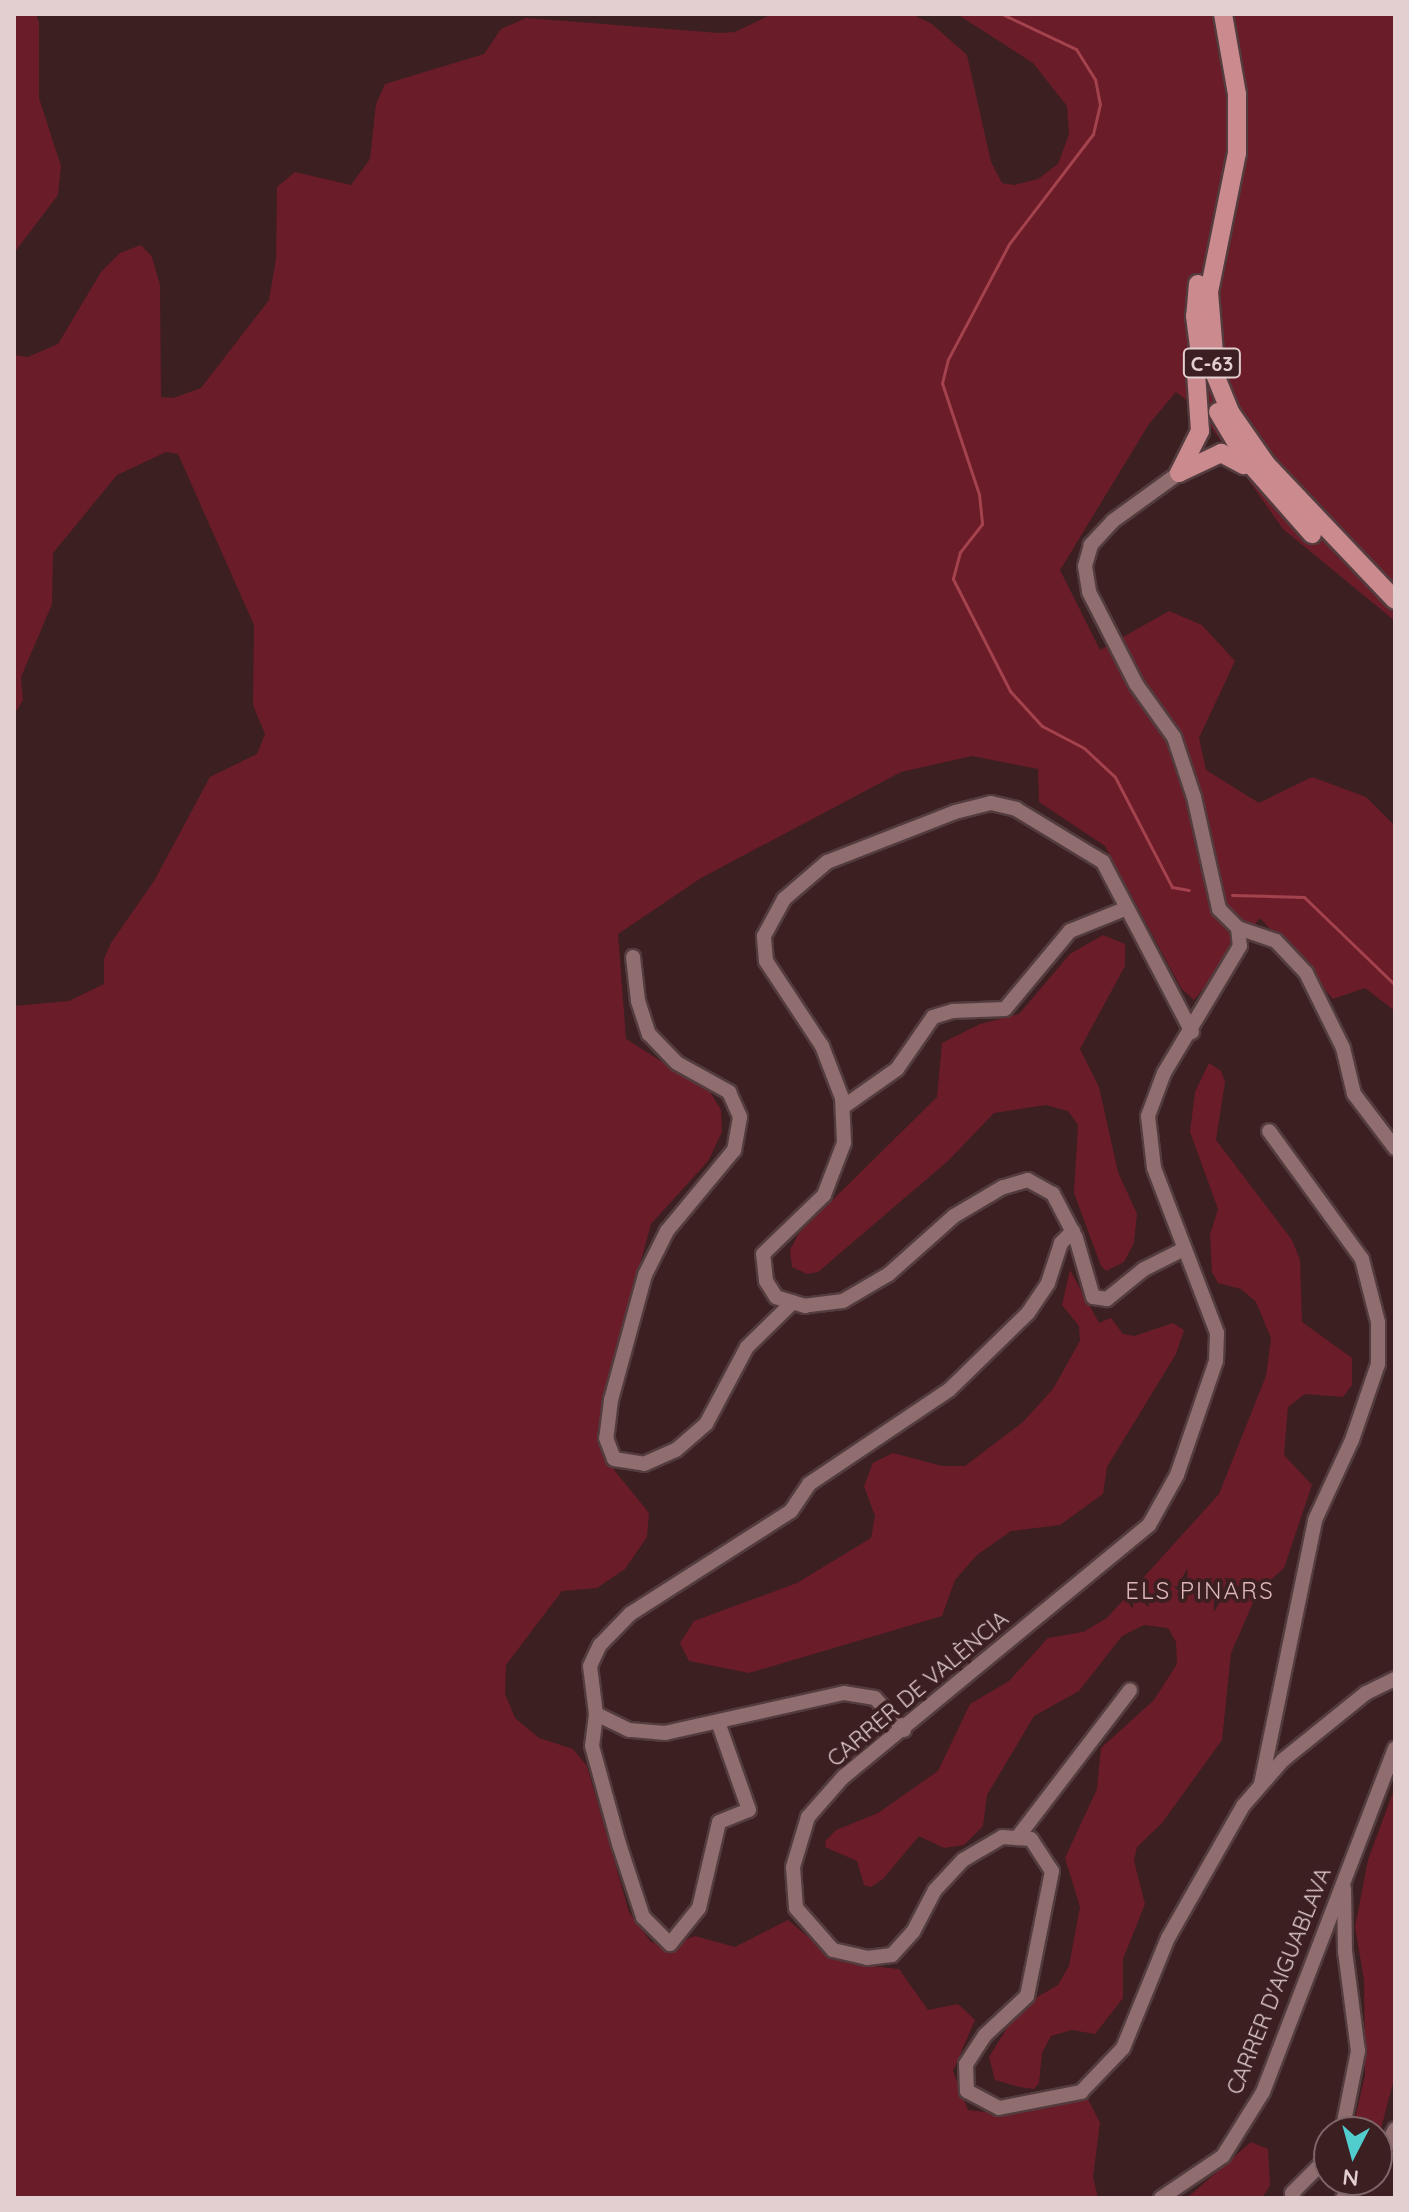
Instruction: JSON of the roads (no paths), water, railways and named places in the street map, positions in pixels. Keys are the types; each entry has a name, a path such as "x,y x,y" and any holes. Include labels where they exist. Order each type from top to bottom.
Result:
{"main road":[{"name":"C-63","path":"1223,14 1237,94 1237,153 1209,292 1201,317 1205,362 1224,441"},
{"name":"C-63","path":"1179,473 1198,438 1203,412 1190,330 1195,316 1201,268 1236,134"},
{"name":"C-63","path":"1209,292 1210,355 1230,412 1267,465 1342,551 1395,600"},
{"name":"C-63","path":"1195,316 1203,373 1224,441 1330,545 1342,551"},
{"path":"1198,438 1213,423 1224,441 1292,521 1311,533 1395,615"},
{"path":"1198,438 1224,441"},
{"path":"1179,473 1224,441"}],"street":[{"path":"1179,473 1113,521 1091,545 1085,566 1089,592 1136,684 1174,737 1194,797 1210,885 1219,909 1238,928 1276,941 1306,973 1343,1048 1354,1094 1395,1148"},
{"path":"1184,1249 1144,1269 1107,1299 1093,1297 1073,1231 1053,1194 1028,1180 1003,1187 954,1216 889,1274 843,1301 793,1302 776,1297 766,1281 763,1254 824,1195 844,1143 843,1107 822,1046 766,961 764,936 784,899 827,862 991,803 1016,809 1103,862 1192,1032"},
{"path":"843,1107 897,1069 933,1017 953,1011 1005,1009 1070,931 1127,908"},
{"name":"CARRER DE VALÈNCIA","path":"1017,1838 1002,1837 963,1860 935,1890 913,1932 892,1955 867,1958 833,1950 796,1908 793,1867 808,1817 844,1776 904,1730 1149,1525 1177,1475 1216,1361 1217,1333 1154,1168 1148,1116 1164,1073 1192,1032 1240,946 1238,928"},
{"path":"633,957 638,1001 649,1034 677,1063 729,1092 740,1117 734,1150 667,1231 645,1275 611,1400 606,1438 614,1459 644,1464 676,1450 706,1424 747,1347 793,1302"},
{"path":"1261,1786 1315,1520 1352,1440 1378,1364 1378,1322 1362,1259 1269,1131"},
{"path":"718,1722 749,1810 719,1822 699,1908 680,1934 663,1943 643,1917 592,1746 596,1714 590,1666 614,1629 791,1511 809,1484 949,1390 1028,1313 1048,1283 1061,1243 1073,1231"},
{"path":"1017,1838 1031,1839 1052,1871 1027,1996 985,2035 966,2064 967,2091 999,2108 1081,2092 1123,2048 1168,1938 1208,1862 1261,1786 1283,1760 1342,1712 1395,1679"},
{"path":"1017,1838 1130,1690"},
{"path":"596,1714 629,1730 665,1733 844,1693 875,1698 904,1730"},
{"name":"CARRER D'AIGUABLAVA","path":"1161,2198 1223,2156 1263,2092 1395,1748"},
{"path":"1344,1879 1345,1951 1358,2051 1345,2116"},
{"path":"1294,2198 1292,2193 1313,2172"}],"waterway":[{"path":"1002,14 1076,49 1095,79 1100,104 1093,134 1009,244 948,359 942,383 979,494 982,524 960,552 953,579 1010,691 1042,726 1084,748 1115,777 1172,887 1189,890"},
{"path":"1232,895 1304,897 1395,985"}],"district":[{"name":"ELS PINARS","path":"1200,1591"}]}
